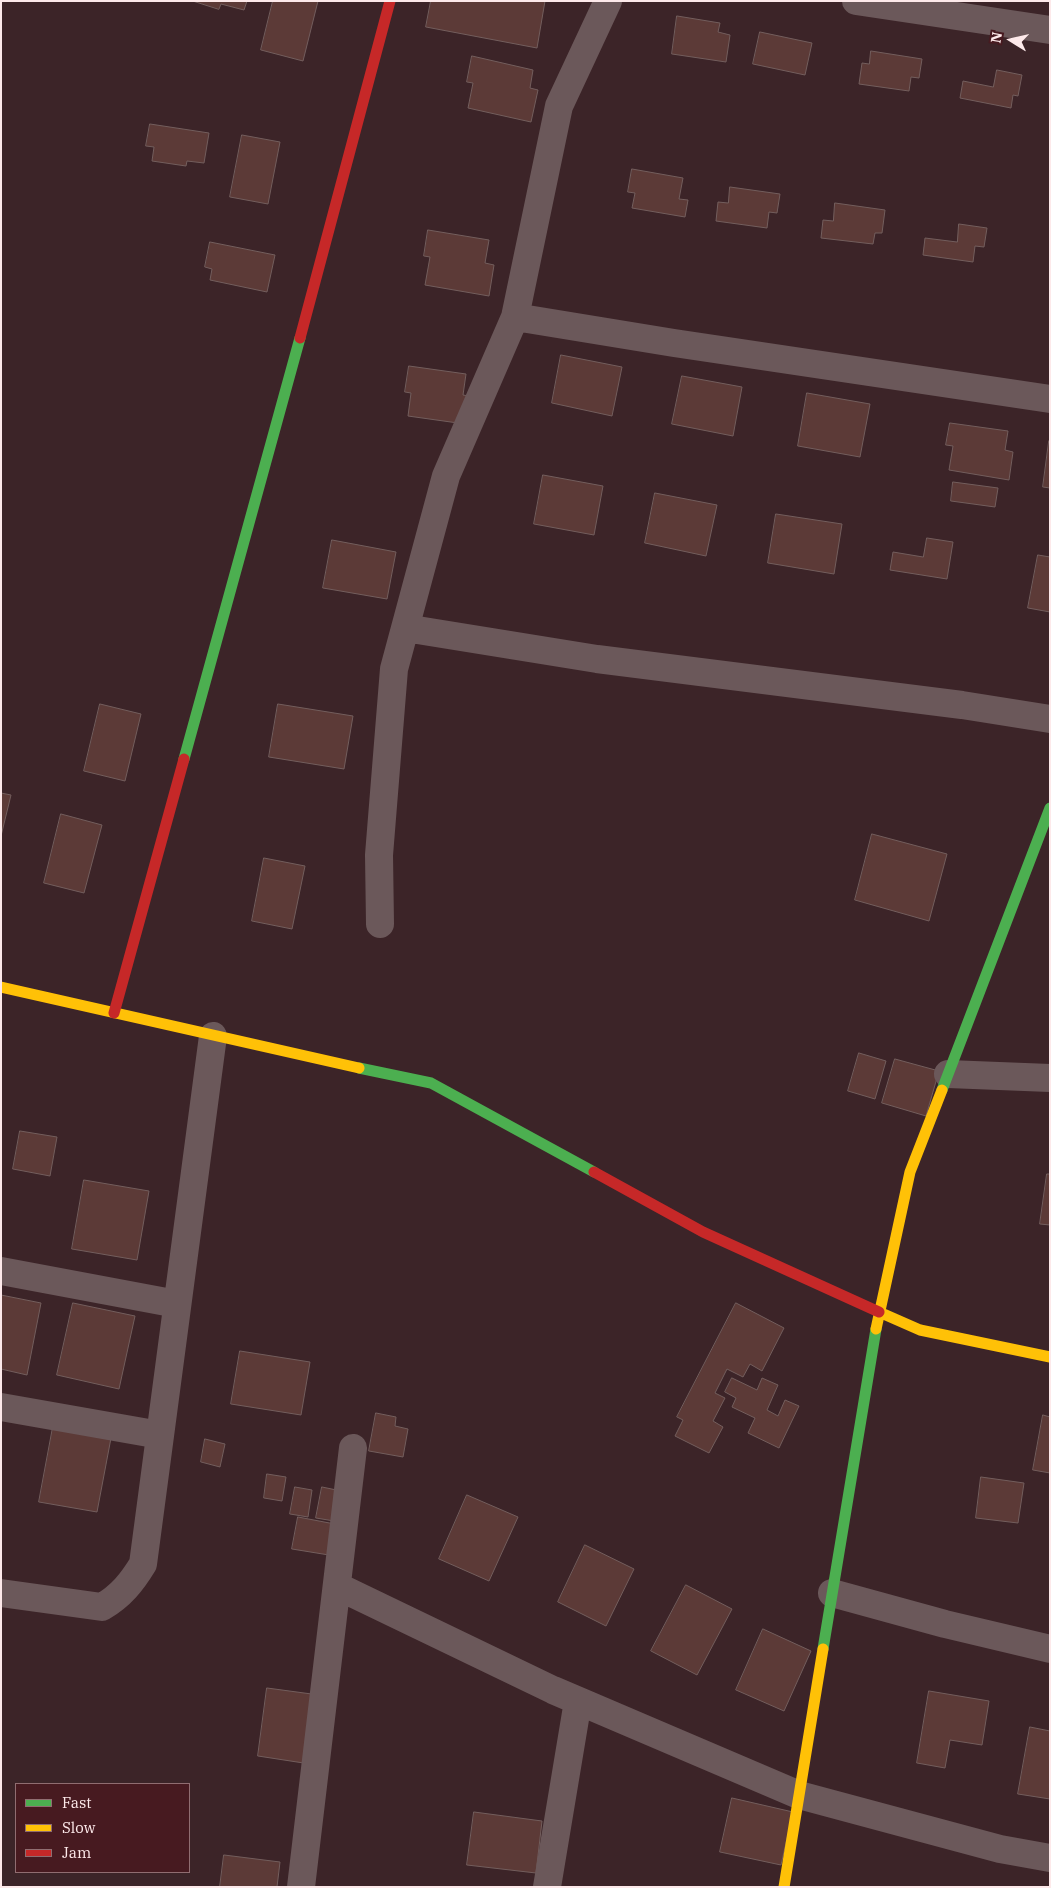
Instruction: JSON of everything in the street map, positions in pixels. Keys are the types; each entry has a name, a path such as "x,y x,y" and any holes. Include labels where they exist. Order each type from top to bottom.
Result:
{"street":[{"path":"114,1013 265,467 390,1"},
{"path":"380,924 379,855 394,668 446,476 515,317 559,106 608,1"},
{"path":"856,1 1050,30"},
{"path":"515,317 674,343 1050,399"},
{"path":"405,628 597,659 962,705 1050,719"},
{"path":"784,1887 879,1311 910,1172 1050,808"},
{"path":"1,987 291,1054 431,1083 703,1232 920,1330 1050,1357"},
{"path":"1,1593 102,1606 120,1595 133,1581 143,1564 212,1036"},
{"path":"948,1074 1050,1078"},
{"path":"1,1271 177,1304"},
{"path":"1,1407 160,1435"},
{"path":"301,1887 353,1448"},
{"path":"337,1586 578,1701 799,1795 1000,1849 1050,1858"},
{"path":"832,1593 945,1624 1050,1649"},
{"path":"547,1887 578,1701"}],"building":[{"path":"193,1 247,1 244,10 221,4 219,9"},
{"path":"273,1 318,1 303,61 261,50"},
{"path":"431,1 545,1 537,48 426,27"},
{"path":"677,16 720,23 718,32 730,35 726,62 672,54"},
{"path":"760,32 812,43 805,75 753,64"},
{"path":"871,51 922,59 919,78 911,77 909,91 859,84 862,63 869,64"},
{"path":"472,56 533,70 530,88 538,90 531,122 468,108 473,83 467,82"},
{"path":"997,70 1022,75 1018,96 1013,95 1011,108 960,98 963,81 993,87"},
{"path":"150,124 209,133 204,163 187,161 186,166 152,161 154,147 146,146"},
{"path":"242,135 280,142 268,204 230,197"},
{"path":"632,169 683,178 679,199 688,200 685,217 632,208 635,193 628,192"},
{"path":"730,187 780,194 777,213 769,212 767,228 716,221 718,202 728,203"},
{"path":"835,203 885,210 882,233 875,233 873,244 821,238 823,220 833,221"},
{"path":"959,224 987,228 984,247 975,246 973,262 923,255 925,238 957,242"},
{"path":"428,230 489,240 485,263 494,265 489,296 425,285 430,257 424,256"},
{"path":"210,242 275,255 267,292 210,280 212,269 205,267"},
{"path":"561,355 622,367 612,416 552,403"},
{"path":"409,366 466,374 463,395 469,396 465,424 408,416 411,393 405,392"},
{"path":"682,376 742,387 733,436 672,424"},
{"path":"807,393 870,404 860,457 798,446"},
{"path":"950,423 1008,431 1005,450 1013,452 1009,480 949,470 953,446 946,445"},
{"path":"1050,442 1050,488 1043,487"},
{"path":"543,475 603,486 594,535 534,524"},
{"path":"953,482 998,488 995,507 951,501"},
{"path":"655,493 717,505 706,556 645,543"},
{"path":"776,514 842,524 834,574 768,563"},
{"path":"927,538 953,542 947,579 890,570 893,552 923,557"},
{"path":"332,540 396,552 387,599 323,588"},
{"path":"1038,555 1050,557 1050,612 1028,608"},
{"path":"100,704 141,714 125,781 84,771"},
{"path":"278,704 353,716 344,769 269,757"},
{"path":"1,793 11,795 1,836"},
{"path":"61,814 102,825 84,893 44,883"},
{"path":"872,834 947,854 929,921 855,900"},
{"path":"264,858 305,866 292,929 252,921"},
{"path":"859,1053 886,1061 875,1099 848,1091"},
{"path":"895,1059 939,1071 926,1116 882,1103"},
{"path":"20,1131 57,1137 50,1176 13,1169"},
{"path":"1047,1174 1050,1174 1050,1225 1040,1224"},
{"path":"84,1180 149,1191 137,1260 72,1249"},
{"path":"1,1295 41,1303 27,1375 1,1369"},
{"path":"73,1303 135,1316 119,1389 57,1375"},
{"path":"736,1303 784,1328 762,1371 750,1364 743,1377 727,1369 715,1393 725,1398 713,1421 723,1427 709,1453 675,1436 683,1420 677,1417"},
{"path":"240,1351 310,1362 301,1415 231,1404"},
{"path":"732,1378 757,1390 762,1378 778,1385 767,1410 778,1416 785,1400 799,1406 779,1448 748,1433 755,1418 732,1407 736,1398 725,1392"},
{"path":"376,1413 396,1417 395,1426 408,1429 403,1457 369,1451"},
{"path":"1043,1415 1050,1417 1050,1473 1033,1470"},
{"path":"53,1427 111,1438 97,1512 39,1502"},
{"path":"205,1439 225,1444 220,1467 201,1462"},
{"path":"267,1474 286,1477 282,1501 264,1498"},
{"path":"981,1477 1024,1483 1018,1523 976,1518"},
{"path":"295,1487 312,1490 308,1517 290,1514"},
{"path":"322,1487 346,1492 340,1522 316,1518"},
{"path":"467,1495 518,1517 489,1581 439,1559"},
{"path":"298,1517 340,1525 335,1556 292,1549"},
{"path":"585,1545 634,1569 606,1626 558,1602"},
{"path":"686,1585 732,1609 697,1675 651,1651"},
{"path":"763,1629 811,1651 784,1711 736,1690"},
{"path":"267,1688 319,1695 310,1764 258,1756"},
{"path":"929,1691 989,1701 982,1745 950,1740 945,1768 917,1763"},
{"path":"1030,1727 1050,1731 1050,1799 1018,1794"},
{"path":"732,1798 793,1812 781,1865 720,1852"},
{"path":"474,1812 542,1821 536,1873 467,1865"},
{"path":"224,1855 280,1862 277,1887 220,1887"}],"traffic: fast":[{"path":"184,759 300,338"},
{"path":"942,1090 1050,808"},
{"path":"359,1068 431,1083 594,1172"},
{"path":"823,1649 876,1329"}],"traffic: slow":[{"path":"1,987 359,1068"},
{"path":"876,1329 910,1172 942,1090"},
{"path":"879,1312 920,1330 1050,1357"},
{"path":"784,1887 823,1649"}],"traffic: jam":[{"path":"300,338 390,1"},
{"path":"114,1013 184,759"},
{"path":"594,1172 703,1232 879,1312"}]}
